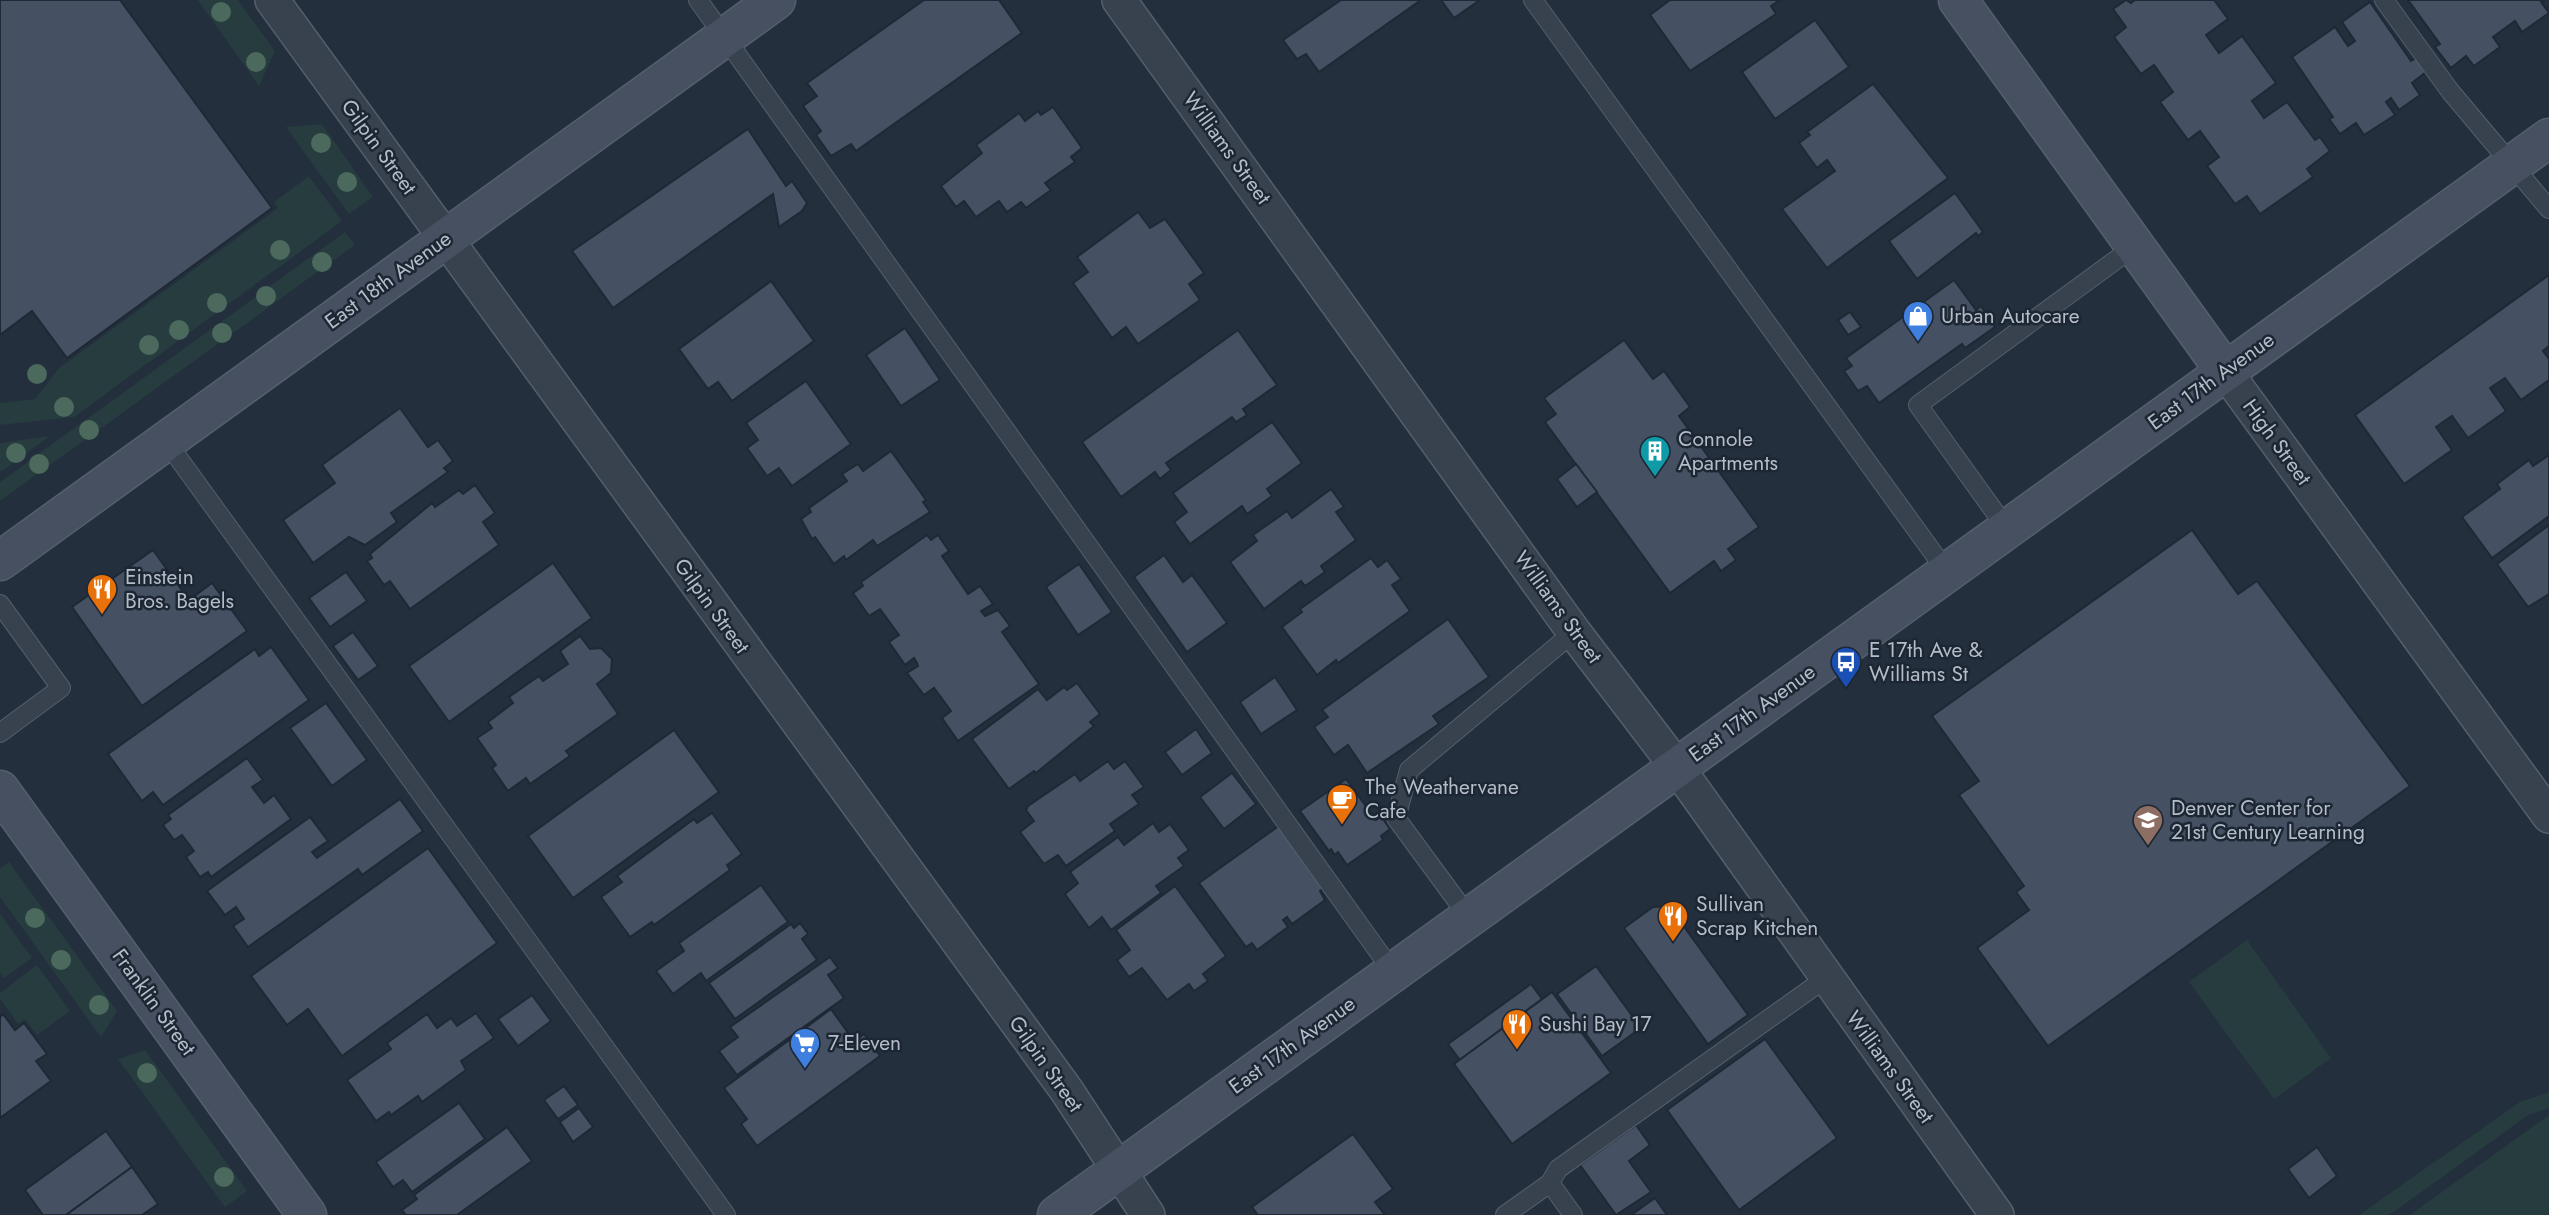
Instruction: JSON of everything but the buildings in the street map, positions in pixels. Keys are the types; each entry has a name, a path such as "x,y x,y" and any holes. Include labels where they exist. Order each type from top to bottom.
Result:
{"main road":[{"name":"East 18th Avenue","path":"0,561 776,0"},
{"name":"High Street","path":"1958,0 2225,372"},
{"name":"East 17th Avenue","path":"1057,1215 2549,138"},
{"name":"Franklin Street","path":"0,790 307,1215"}],"street":[{"name":"Gilpin Street","path":"272,0 1051,1070 1148,1215"},
{"name":"Williams Street","path":"1119,0 1574,632 1677,767 1997,1215"},
{"name":"High Street","path":"2225,372 2549,816"}],"lane":[{"path":"698,0 1393,972"},
{"path":"1533,0 1947,572"},
{"path":"2384,0 2450,92 2549,209"},
{"path":"2007,529 1918,405 2136,246"},
{"path":"166,441 726,1215"},
{"path":"0,604 61,688 0,733"},
{"path":"1468,916 1396,818 1409,770 1574,632"},
{"path":"1506,1215 1550,1183 1558,1169 1826,978"},
{"path":"1550,1183 1573,1215"}],"green space":[{"path":"198,0 238,0 275,51 259,86"},
{"path":"322,124 373,197 349,214 286,127"},
{"path":"309,176 342,221 74,417 0,425 0,403 35,399 59,368 278,208 274,202"},
{"path":"345,232 355,245 0,501 0,482"},
{"path":"50,436 3,470 0,471 0,443"},
{"path":"9,862 117,1011 101,1037 0,897 0,869"},
{"path":"0,914 32,958 4,978 0,972"},
{"path":"2247,940 2331,1058 2274,1099 2189,982"},
{"path":"37,965 70,1011 37,1035 25,1019 18,1024 0,999 0,993"},
{"path":"145,1050 247,1191 225,1207 118,1059"},
{"path":"2549,1092 2549,1108 2528,1115 2398,1209 2388,1215 2359,1215 2520,1102"},
{"path":"2549,1115 2549,1215 2410,1215"}],"place":[{"name":"Urban Autocare","path":"1918,343"},
{"name":"Connole Apartments","path":"1655,478"},
{"name":"Einstein Bros. Bagels","path":"102,616"},
{"name":"E 17th Ave & Williams St","path":"1846,689"},
{"name":"The Weathervane Cafe","path":"1342,826"},
{"name":"Denver Center for 21st Century Learning","path":"2148,847"},
{"name":"Sullivan Scrap Kitchen","path":"1673,943"},
{"name":"Sushi Bay 17","path":"1517,1051"},
{"name":"7-Eleven","path":"805,1070"}]}
